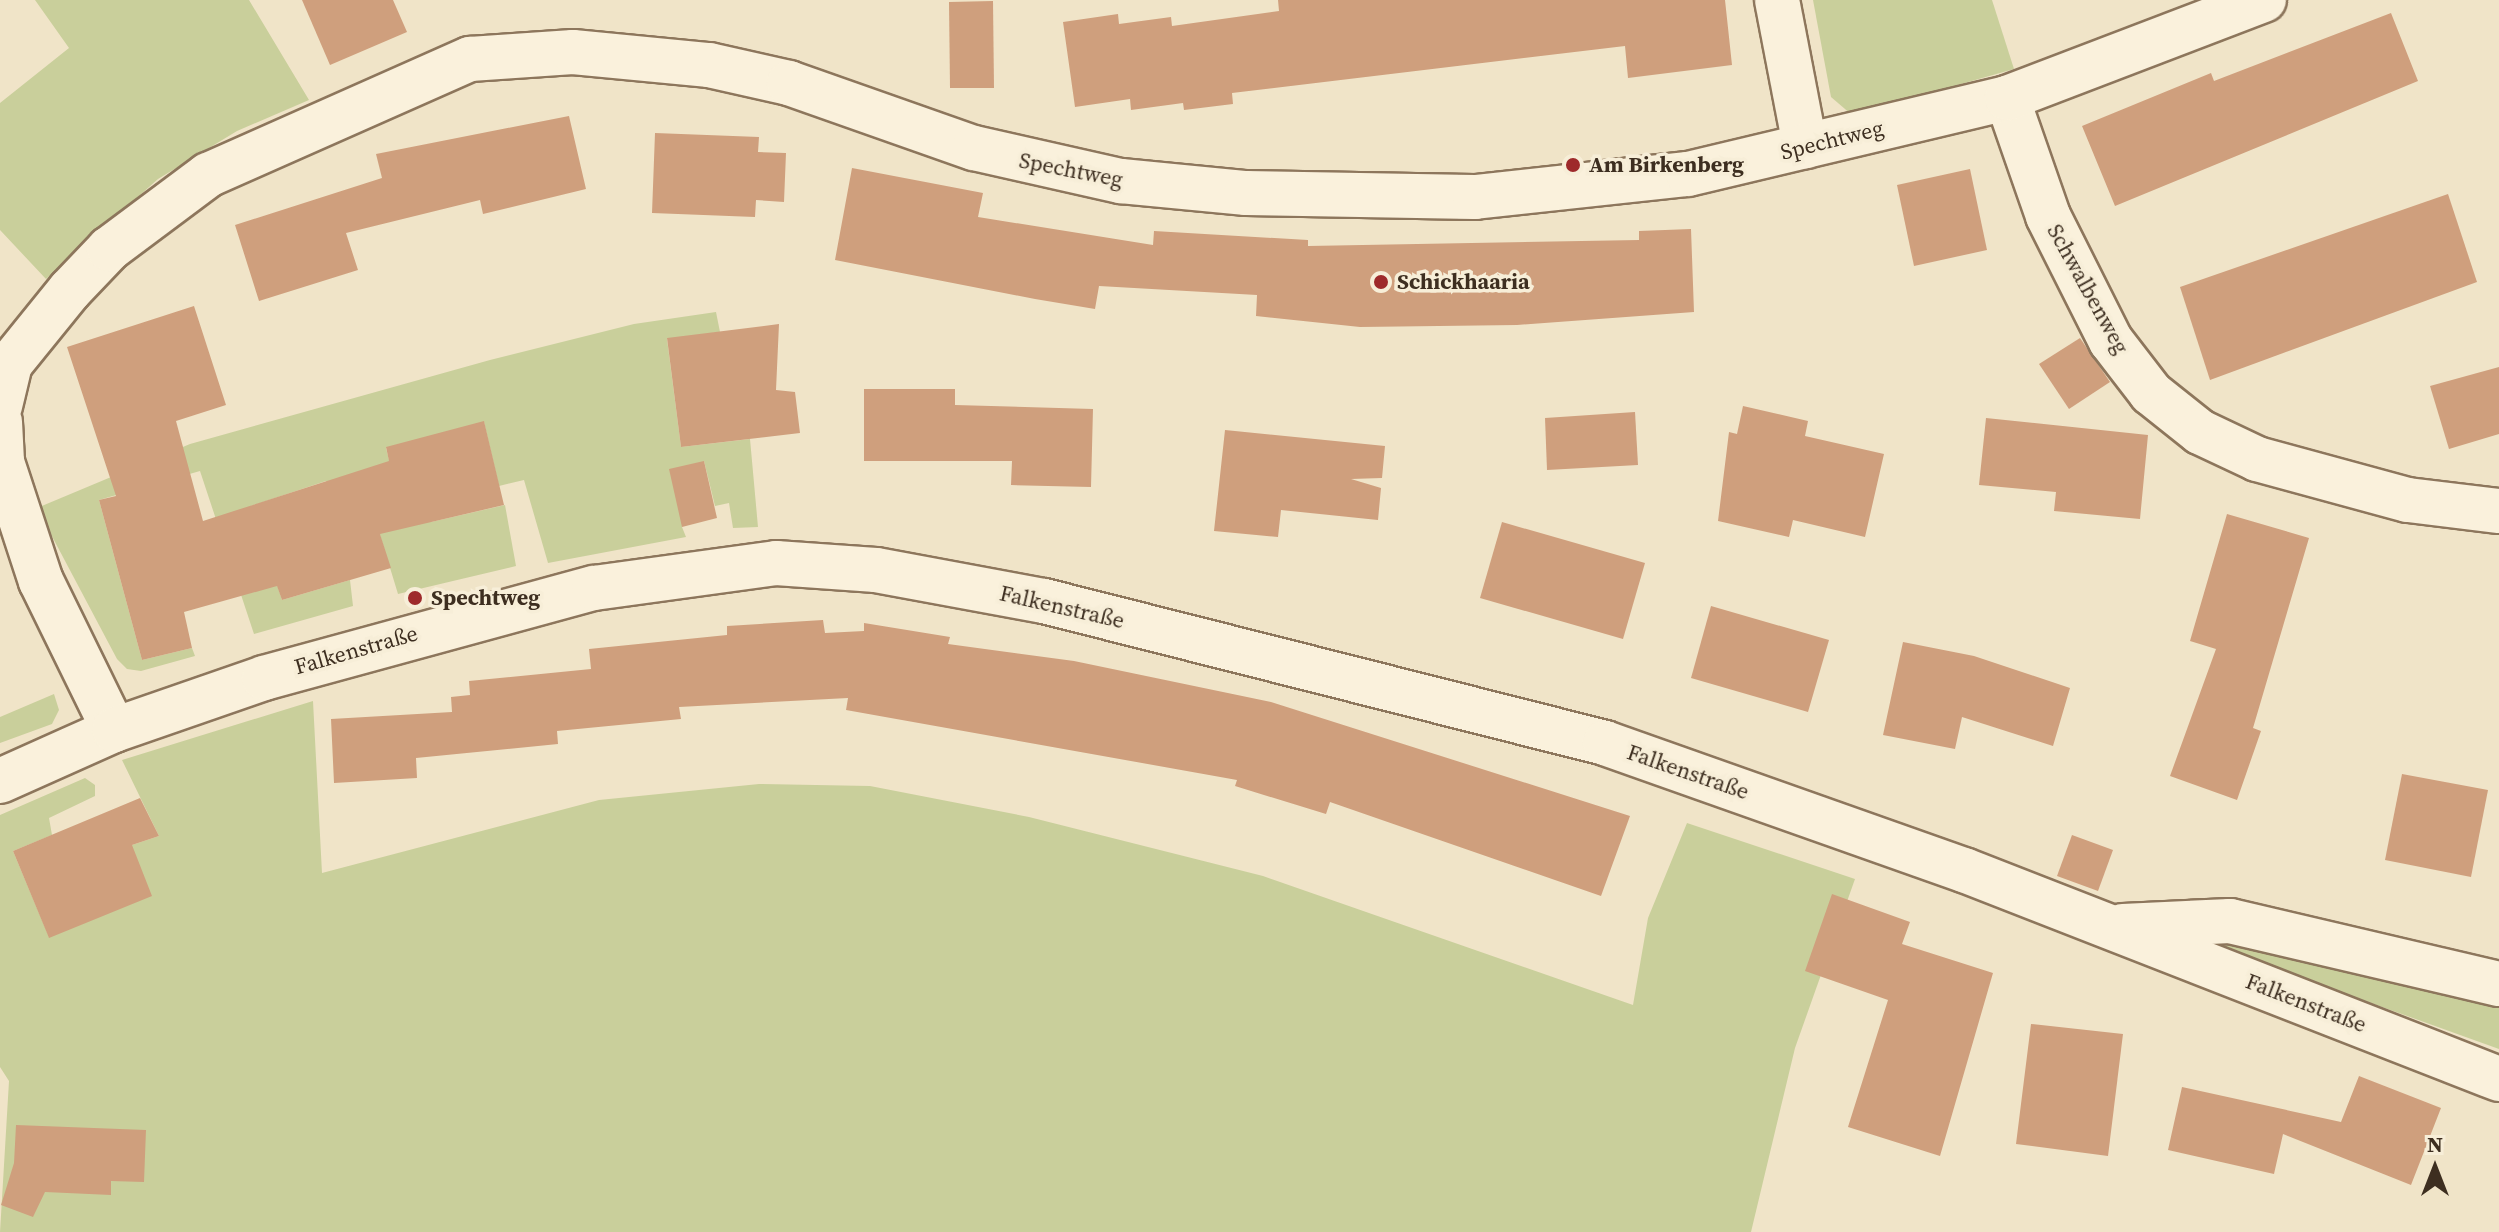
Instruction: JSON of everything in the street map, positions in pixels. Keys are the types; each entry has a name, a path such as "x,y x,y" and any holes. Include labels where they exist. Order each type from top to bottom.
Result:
{"street":[{"path":"1777,0 1805,146"},
{"name":"Spechtweg","path":"0,406 10,364 70,290 109,249 208,175 470,59 573,52 709,65 789,83 1045,167 1246,193 1475,197 1578,190 1688,174 2007,98 2264,0"},
{"name":"Schwalbenweg","path":"2007,98 2048,216 2111,341 2151,393 2200,432 2257,459 2408,500 2499,511"},
{"path":"0,422 2,462 36,569 114,730"},
{"name":"Falkenstraße","path":"0,781 114,730 367,645 594,588 776,563 876,570 1044,601 1605,743 2112,927 2499,1079"},
{"name":"Falkenstraße","path":"2112,927 2230,921 2499,984"}],"green space":[{"path":"35,0 249,0 309,100 237,131 158,179 46,279 0,230 0,103 69,48"},
{"path":"1813,0 1992,0 2014,69 1852,115 1831,97"},
{"path":"716,312 720,332 667,339 681,447 750,439 758,527 733,528 729,503 715,506 704,461 682,527 686,537 548,563 524,480 499,486 484,422 386,448 396,488 431,522 505,505 516,566 398,594 380,535 326,481 251,506 282,600 350,580 353,606 254,634 200,471 99,500 142,660 192,648 195,656 141,671 127,669 117,659 37,508 190,444 490,360 634,324"},
{"path":"54,694 59,710 52,724 0,743 0,717"},
{"path":"313,701 322,873 599,800 759,784 870,786 1029,817 1263,876 1633,1005 1648,918 1687,823 1855,879 1795,1048 1751,1232 0,1232 9,1081 0,1067 0,815 85,778 95,785 95,796 49,818 52,835 13,851 49,937 132,845 159,836 122,760"},
{"path":"2201,936 2499,1000 2499,1049 2196,940"}],"building":[{"path":"302,0 393,0 407,32 330,65"},
{"path":"1278,0 1725,0 1732,65 1628,78 1625,46 1232,93 1233,104 1184,110 1183,103 1131,110 1130,99 1075,107 1063,22 1118,14 1119,24 1171,17 1172,26 1279,11"},
{"path":"993,1 994,88 950,88 949,2"},
{"path":"2391,13 2418,81 2115,206 2082,126 2211,73 2214,81"},
{"path":"569,116 586,189 483,214 480,200 346,233 358,270 259,301 235,225 382,178 376,154"},
{"path":"655,133 759,137 758,152 786,153 784,202 756,200 755,217 652,213"},
{"path":"852,168 983,193 978,217 1153,245 1154,231 1308,240 1308,246 1639,240 1639,231 1691,229 1694,312 1517,325 1360,327 1256,316 1257,295 1099,286 1095,309 1035,299 835,260"},
{"path":"1970,169 1987,250 1914,266 1897,185"},
{"path":"2448,194 2477,282 2210,380 2180,287"},
{"path":"194,306 226,405 176,421 203,521 389,461 386,447 484,421 504,505 380,534 391,568 282,600 277,586 184,612 192,648 142,660 99,500 116,496 67,347"},
{"path":"779,324 776,390 795,392 800,433 681,447 667,338"},
{"path":"2080,338 2110,382 2069,409 2039,364"},
{"path":"2499,367 2499,434 2449,449 2430,386"},
{"path":"864,389 955,389 955,405 1093,409 1091,487 1011,485 1012,461 864,461"},
{"path":"1743,406 1808,421 1805,436 1884,454 1865,537 1793,520 1789,537 1718,521 1729,432 1737,434"},
{"path":"1635,412 1638,465 1547,470 1545,418"},
{"path":"1986,418 2148,435 2140,519 2054,511 2056,492 1979,485"},
{"path":"1225,430 1385,446 1382,478 1351,479 1381,488 1378,520 1281,510 1278,537 1214,531"},
{"path":"704,461 717,518 682,527 669,469"},
{"path":"2227,514 2309,538 2253,728 2261,731 2237,800 2170,776 2216,649 2190,641"},
{"path":"1502,522 1645,563 1623,639 1480,598"},
{"path":"1711,606 1829,640 1808,712 1691,678"},
{"path":"823,620 825,633 864,631 864,623 950,637 948,644 1074,661 1271,702 1630,816 1601,896 1330,802 1326,814 1235,786 1237,780 846,710 848,698 679,707 681,719 557,731 558,744 416,758 417,778 334,783 331,719 452,712 451,697 470,695 469,681 591,669 589,649 727,635 727,626"},
{"path":"1903,642 1974,656 2070,688 2053,746 1962,717 1955,749 1883,735"},
{"path":"2402,774 2488,790 2471,877 2385,860"},
{"path":"140,798 159,836 132,845 152,896 49,938 13,851"},
{"path":"2072,835 2113,850 2098,891 2057,876"},
{"path":"1832,894 1910,922 1902,944 1993,973 1940,1156 1848,1127 1888,1000 1805,971"},
{"path":"2031,1024 2123,1034 2108,1156 2016,1144"},
{"path":"2359,1076 2441,1108 2411,1185 2283,1134 2274,1174 2168,1150 2182,1087 2341,1122"},
{"path":"16,1125 146,1130 144,1182 111,1181 111,1195 45,1192 33,1217 1,1205 14,1163"}],"place":[{"name":"Am Birkenberg","path":"1573,165"},
{"name":"Schickhaaria","path":"1381,282"},
{"name":"Spechtweg","path":"415,598"}]}
